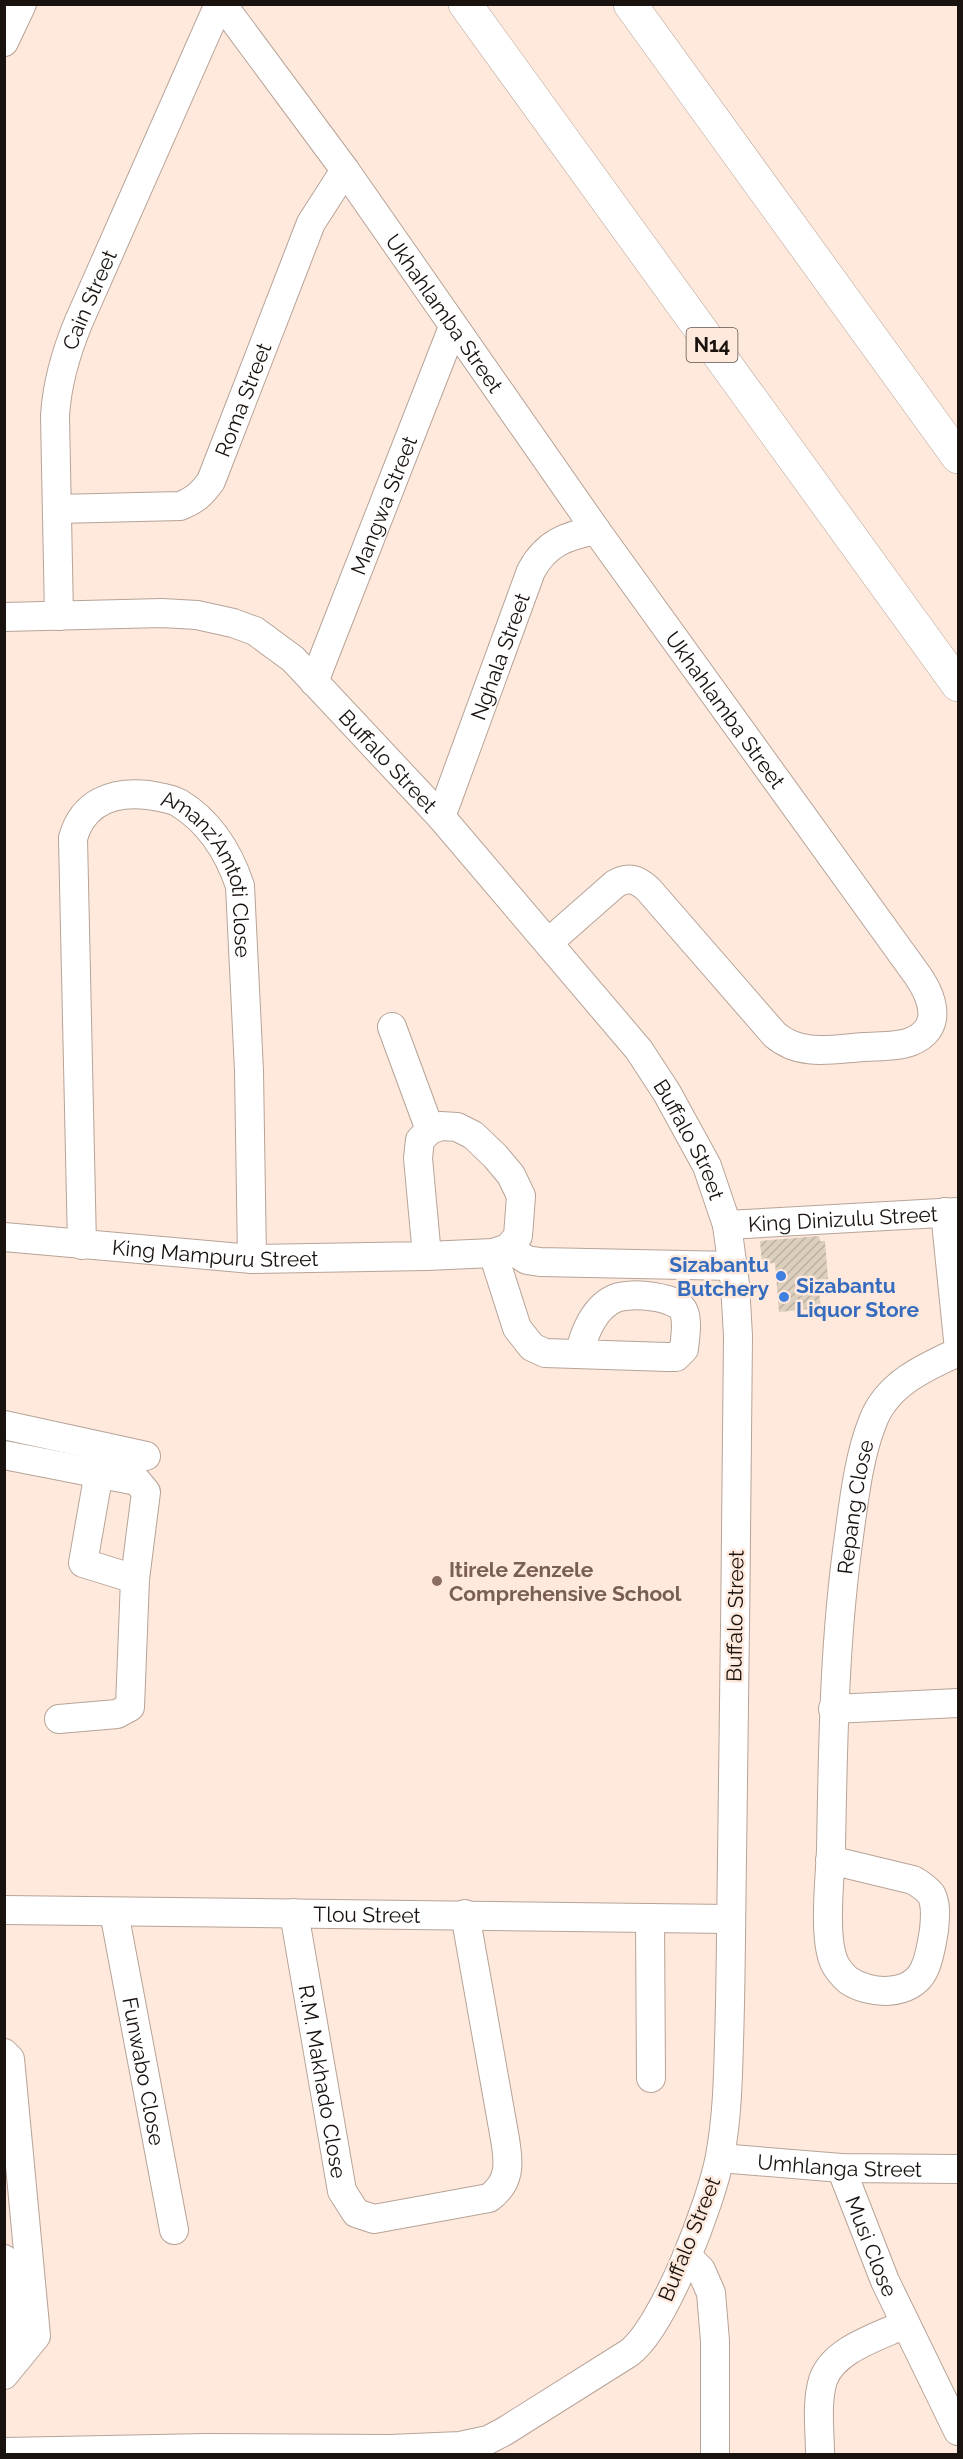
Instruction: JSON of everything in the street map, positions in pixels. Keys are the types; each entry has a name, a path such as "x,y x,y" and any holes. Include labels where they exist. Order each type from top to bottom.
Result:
{"highway":[{"name":"N14","path":"465,4 958,685"},
{"path":"630,4 958,457"}],"street":[{"path":"4,42 22,4"},
{"name":"Ukhahlamba Street","path":"220,4 345,170 596,530 923,984 932,1001 932,1020 930,1026 920,1036 904,1043 815,1051 786,1045 638,880 627,879 615,884 549,942"},
{"name":"Cain Street","path":"59,616 56,400 69,346 220,4"},
{"name":"Roma Street","path":"58,509 180,506 193,501 202,494 211,481 311,223 345,170"},
{"name":"Mangwa Street","path":"314,682 453,327"},
{"name":"Nghala Street","path":"441,817 534,565 544,551 554,544 596,530"},
{"name":"Buffalo Street","path":"4,617 162,613 197,615 233,623 255,632 293,659 441,817 639,1050 667,1093 707,1166 727,1225 733,1266 738,1336 727,2117 720,2158 706,2206 687,2256 657,2318 638,2346 488,2440 460,2446 247,2451 4,2452"},
{"name":"Amanz'Amtoti Close","path":"82,1245 73,838 77,823 98,803 123,794 141,795 178,802 200,819 225,851 240,886 249,1071 252,1259"},
{"path":"392,1027 430,1130"},
{"path":"427,1256 418,1158 420,1140 430,1130 441,1126 457,1127 473,1135 511,1175 521,1196 518,1236 500,1250 517,1328 532,1347 544,1353 580,1354"},
{"path":"952,1212 958,1340"},
{"name":"King Dinizulu Street","path":"727,1225 952,1212"},
{"name":"King Mampuru Street","path":"4,1237 252,1259 427,1256 500,1250 527,1260 540,1262 733,1266"},
{"name":"Repang Close","path":"830,1860 913,1880 931,1895 936,1914 933,1939 924,1970 907,1986 891,1991 877,1991 846,1979 834,1962 829,1926 830,1860 833,1709 841,1591 852,1514 873,1421 889,1394 902,1382 934,1362 958,1352"},
{"path":"4,1425 146,1456"},
{"path":"4,1455 137,1480 146,1492 135,1579 130,1707 117,1714 58,1719"},
{"path":"99,1472 83,1563 135,1579"},
{"path":"833,1709 958,1703"},
{"name":"Tlou Street","path":"4,1911 465,1914 731,1920"},
{"name":"Funwabo Close","path":"114,1912 174,2230"},
{"name":"R.M. Makhado Close","path":"294,1913 342,2191 356,2213 374,2220 489,2198 498,2191 507,2173 508,2161 465,1914"},
{"path":"650,1918 651,2078"},
{"path":"4,2053 10,2059 36,2337 4,2375"},
{"path":"4,2126 24,2337 4,2369"},
{"name":"Umhlanga Street","path":"720,2158 841,2168 958,2169"},
{"name":"Musi Close","path":"841,2168 864,2231 905,2324 958,2431"},
{"path":"687,2256 701,2270 711,2293 715,2341 715,2454"},
{"path":"4,2259 12,2336 4,2348"},
{"path":"820,2454 821,2394 823,2380 829,2369 851,2350 905,2324"}],"building":[{"path":"819,1236 820,1241 825,1241 828,1279 818,1280 821,1308 779,1312 775,1263 762,1264 760,1241"}],"place":[{"name":"Sizabantu Butchery","path":"781,1276"},
{"name":"Sizabantu Liquor Store","path":"784,1297"},
{"name":"Itirele Zenzele Comprehensive School","path":"437,1581"}]}
